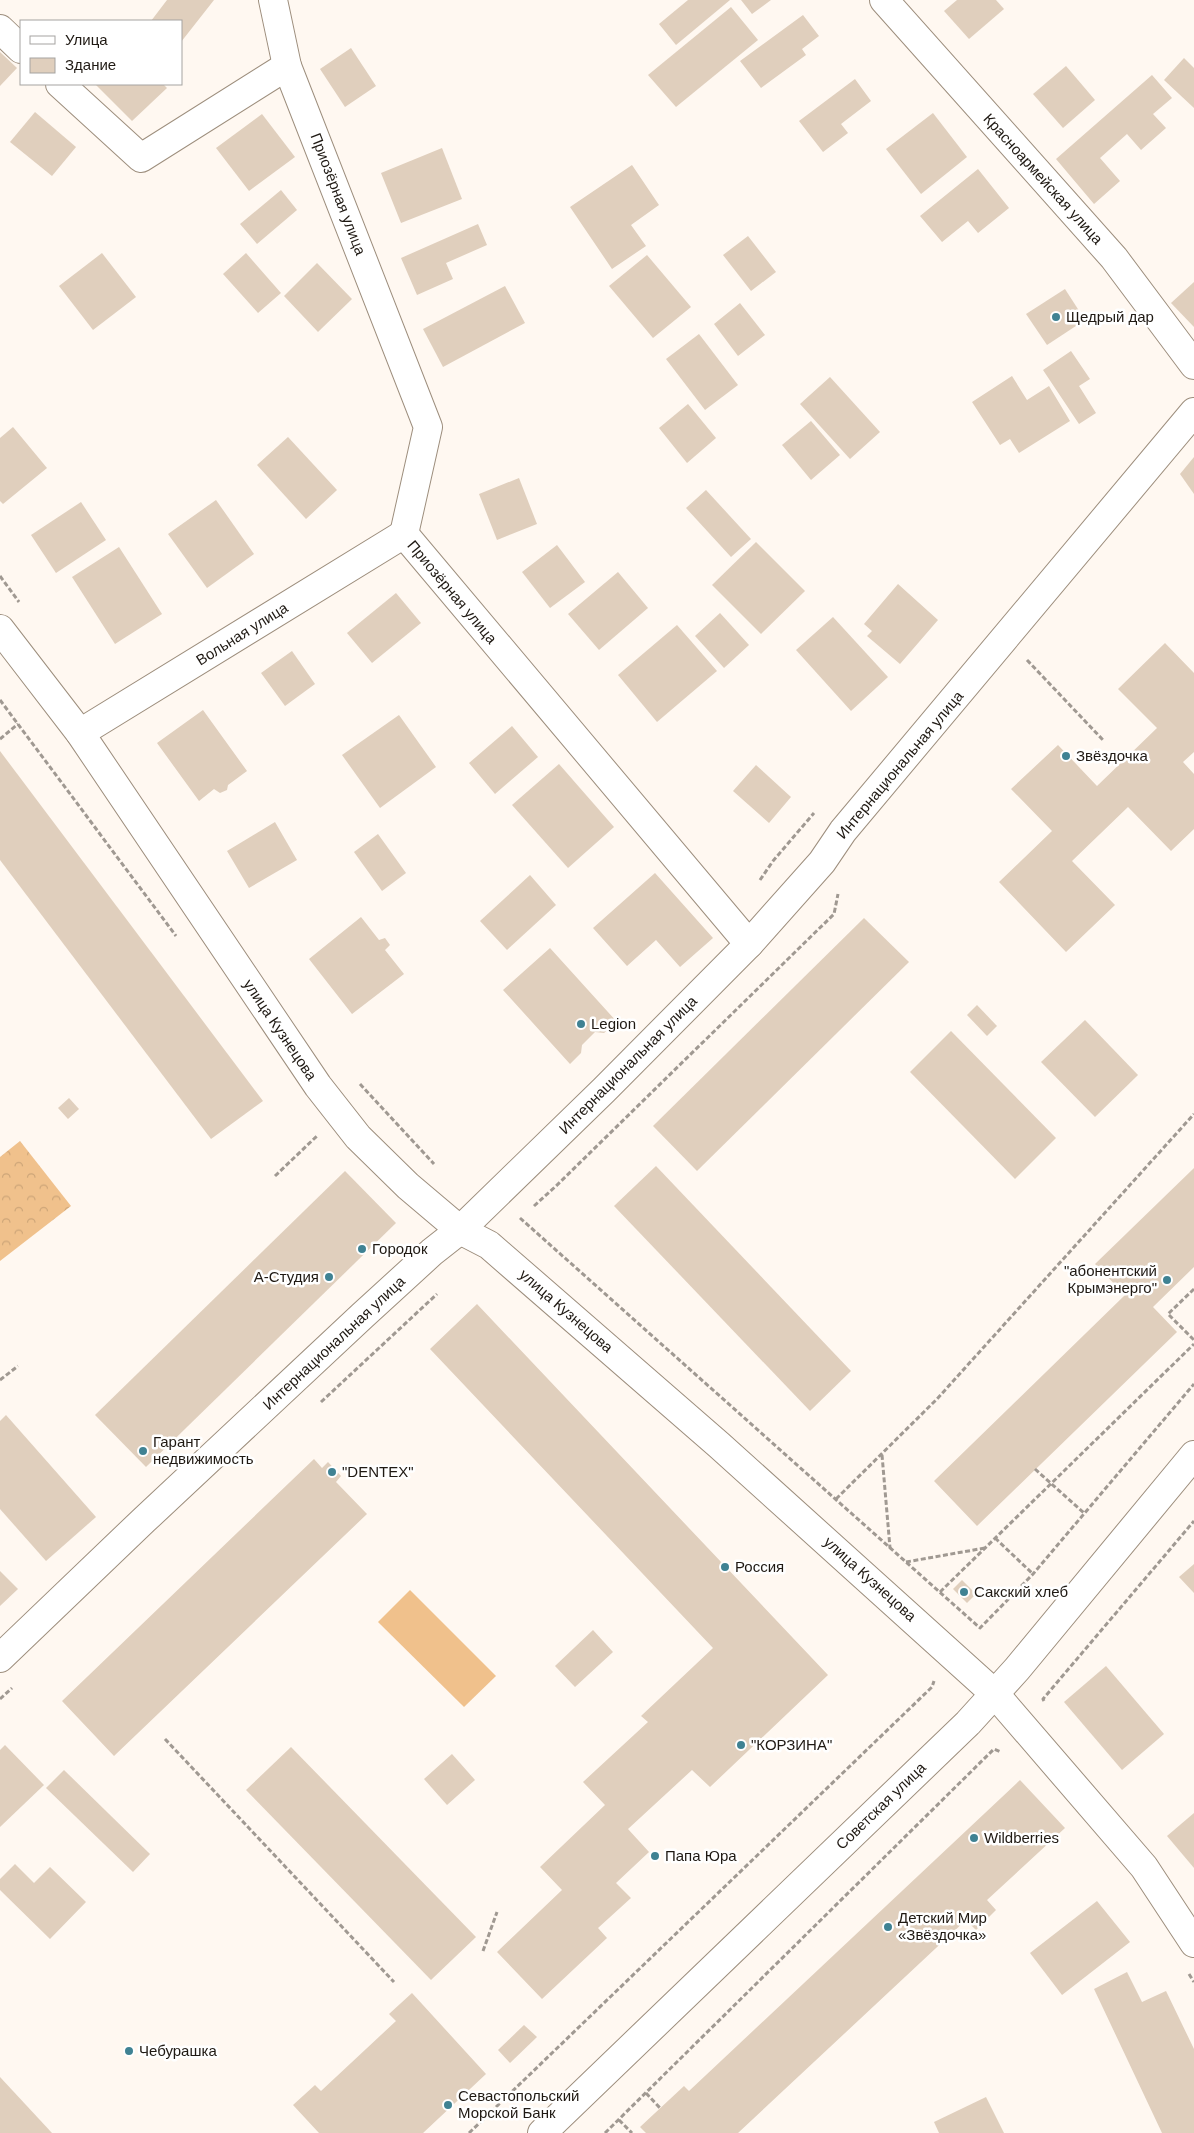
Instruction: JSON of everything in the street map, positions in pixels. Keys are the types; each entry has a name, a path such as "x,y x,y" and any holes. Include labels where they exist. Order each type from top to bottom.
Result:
{"street":[{"name":"Приозёрная улица","path":"273,0 287,66 428,427 404,534 749,944"},
{"name":"Красноармейская улица","path":"884,0 1114,258 1194,365"},
{"path":"0,29 20,47"},
{"path":"61,85 141,158 287,66"},
{"name":"Интернациональная улица","path":"0,1658 362,1316 432,1252 460,1230 604,1090 749,944 822,862 843,832 1194,412"},
{"name":"Вольная улица","path":"80,734 404,534"},
{"name":"улица Кузнецова","path":"0,629 80,734 318,1086 358,1137 408,1186 460,1230 489,1244 719,1444 995,1694 1144,1866 1194,1942"},
{"name":"Советская улица","path":"542,2133 968,1723 995,1694 1194,1455"}],"path":[{"path":"1021,654 1103,740"},
{"path":"0,739 18,724"},
{"path":"836,1499 937,1399 1194,1114"},
{"path":"275,1176 324,1130"},
{"path":"520,1218 980,1628 1033,1574 1194,1384"},
{"path":"1194,1289 1168,1314 1194,1340"},
{"path":"940,1592 1194,1344"},
{"path":"0,1380 18,1366"},
{"path":"882,1454 890,1548"},
{"path":"1035,1469 1084,1513"},
{"path":"1043,1699 1194,1521"},
{"path":"995,1538 1033,1574"},
{"path":"906,1562 986,1548"},
{"path":"469,2133 932,1687 935,1674"},
{"path":"165,1739 394,1982"},
{"path":"605,2133 994,1749"},
{"path":"483,1952 497,1912"},
{"path":"646,2094 660,2108"},
{"path":"619,2120 632,2133"}],"green space":[{"path":"20,1141 71,1206 0,1261 0,1157"},
{"path":"410,1590 496,1676 464,1707 378,1622"}],"building":[{"path":"167,0 214,0 182,41 182,20 152,20"},
{"path":"688,0 730,0 676,45 659,24"},
{"path":"741,0 771,0 752,14"},
{"path":"957,0 996,0 1004,9 969,39 944,11"},
{"path":"731,7 758,40 676,107 648,75"},
{"path":"803,15 819,36 802,49 806,55 761,88 740,61"},
{"path":"351,48 376,86 345,107 320,69"},
{"path":"0,52 17,68 0,86"},
{"path":"1184,58 1194,68 1194,108 1164,80"},
{"path":"1066,66 1095,100 1063,128 1033,94"},
{"path":"1152,75 1172,98 1153,114 1166,128 1141,150 1127,134 1100,158 1120,181 1094,204 1056,159"},
{"path":"855,79 871,101 841,124 848,133 823,152 799,121"},
{"path":"96,85 164,85 167,88 132,121"},
{"path":"35,112 76,147 52,176 10,142"},
{"path":"933,113 967,157 921,194 886,149"},
{"path":"262,114 295,157 249,191 216,148"},
{"path":"442,148 462,199 401,223 381,173"},
{"path":"632,165 659,205 631,225 646,246 612,269 570,207"},
{"path":"978,169 1009,208 978,233 968,221 942,242 920,216"},
{"path":"281,190 297,210 257,244 240,224"},
{"path":"478,224 487,245 446,263 453,279 417,295 401,258"},
{"path":"748,236 776,272 751,291 723,255"},
{"path":"102,253 136,297 93,330 59,286"},
{"path":"246,253 281,293 258,313 223,274"},
{"path":"647,255 691,307 653,338 609,286"},
{"path":"317,263 352,299 318,332 284,296"},
{"path":"1194,282 1194,327 1171,303"},
{"path":"505,286 525,323 443,367 423,329"},
{"name":"Щедрый дар","path":"1065,289 1085,320 1047,345 1026,314"},
{"path":"740,303 765,335 738,356 714,324"},
{"path":"699,334 738,385 705,410 666,359"},
{"path":"1071,351 1090,379 1079,386 1096,413 1079,424 1043,370"},
{"path":"1012,376 1027,400 1049,386 1070,421 1019,453 1010,439 1000,445 972,402"},
{"path":"830,377 880,432 850,459 800,404"},
{"path":"688,404 716,438 687,463 659,428"},
{"path":"811,421 840,455 811,480 782,445"},
{"path":"13,427 47,468 3,504 0,501 0,438"},
{"path":"288,437 337,490 306,519 257,465"},
{"path":"1194,457 1194,494 1180,474"},
{"path":"519,478 537,524 497,540 479,494"},
{"path":"706,490 751,539 731,557 686,508"},
{"path":"216,500 254,554 207,588 168,534"},
{"path":"81,502 106,540 56,573 31,535"},
{"path":"756,542 805,591 761,634 712,585"},
{"path":"557,545 585,582 550,608 522,572"},
{"path":"119,547 162,614 115,644 72,577"},
{"path":"618,572 648,608 599,650 568,614"},
{"path":"898,584 938,620 900,664 867,636 872,631 864,624"},
{"path":"396,593 421,623 372,663 347,633"},
{"path":"720,613 749,645 724,668 695,636"},
{"path":"833,617 888,677 851,711 796,650"},
{"path":"677,625 717,671 657,722 618,675"},
{"path":"1165,643 1194,673 1194,752 1183,762 1194,774 1194,829 1171,851 1128,807 1072,861 1115,905 1066,952 999,882 1052,831 1011,789 1058,745 1097,786 1157,728 1118,689"},
{"path":"292,651 315,684 285,706 261,673"},
{"path":"203,710 247,771 228,785 227,790 220,793 214,789 199,801 157,743"},
{"path":"399,715 436,767 380,808 342,755"},
{"path":"512,726 538,757 495,794 469,763"},
{"path":"0,751 263,1101 211,1139 0,860"},
{"path":"559,764 614,827 568,868 512,805"},
{"path":"756,765 791,797 769,823 733,791"},
{"path":"275,822 297,860 249,888 227,851"},
{"path":"378,834 406,873 382,891 354,852"},
{"path":"655,873 713,938 680,967 656,940 627,966 593,928"},
{"path":"530,875 556,905 507,950 480,921"},
{"path":"361,917 379,940 385,938 390,945 385,950 404,974 352,1014 309,959"},
{"path":"864,918 909,962 697,1171 653,1126"},
{"path":"550,948 617,1022 604,1033 595,1032 582,1045 581,1053 570,1064 503,990"},
{"path":"977,1005 997,1026 987,1036 967,1015"},
{"path":"1085,1020 1138,1075 1095,1117 1041,1062"},
{"path":"951,1031 1056,1138 1015,1179 910,1072"},
{"path":"69,1098 79,1109 68,1119 58,1108"},
{"path":"656,1166 851,1371 810,1411 614,1206"},
{"path":"1194,1168 1194,1267 1153,1307 1177,1332 977,1526 934,1481 1125,1295 1095,1264"},
{"path":"345,1171 396,1223 146,1467 95,1415"},
{"path":"477,1304 828,1675 710,1787 692,1770 628,1829 649,1852 616,1883 631,1898 598,1928 607,1938 542,1999 497,1952 562,1890 540,1867 605,1805 583,1782 648,1722 641,1716 713,1648 430,1349"},
{"path":"6,1415 96,1517 46,1561 0,1509 0,1421"},
{"path":"314,1459 322,1468 328,1462 341,1476 336,1482 367,1514 114,1756 62,1701"},
{"path":"1194,1564 1194,1593 1179,1577"},
{"path":"0,1571 18,1589 0,1606"},
{"name":"Сакский хлеб","path":"962,1580 976,1594 967,1603 953,1589"},
{"path":"593,1630 613,1652 575,1687 555,1666"},
{"path":"1106,1666 1164,1734 1122,1770 1064,1702"},
{"path":"5,1745 44,1785 0,1827 0,1750"},
{"path":"291,1747 476,1937 431,1980 246,1790"},
{"path":"452,1754 475,1780 447,1805 424,1779"},
{"path":"64,1770 150,1854 133,1872 46,1788"},
{"path":"1020,1780 1065,1828 987,1900 996,1910 976,1930 966,1920 738,2133 646,2133 640,2127 684,2086 689,2091"},
{"path":"1194,1813 1194,1868 1167,1836"},
{"path":"15,1864 34,1883 50,1867 86,1902 50,1939 0,1890 0,1879"},
{"path":"1097,1901 1130,1942 1062,1995 1030,1953"},
{"path":"1127,1972 1142,2002 1166,1991 1194,2049 1194,2133 1162,2133 1094,1989"},
{"path":"412,1993 486,2074 423,2133 319,2133 293,2105 315,2085 321,2091 396,2021 389,2014"},
{"path":"524,2025 537,2037 510,2063 498,2050"},
{"path":"0,2077 52,2133 0,2133"},
{"path":"986,2097 1004,2133 939,2133 934,2122"}],"place":[{"name":"Щедрый дар","path":"1056,317"},
{"name":"Звёздочка","path":"1066,756"},
{"name":"Legion","path":"581,1024"},
{"name":"Городок","path":"362,1249"},
{"name":"А-Студия","path":"329,1277"},
{"name":"\"абонентский Крымэнерго\"","path":"1167,1280"},
{"name":"Гарант недвижимость","path":"143,1451"},
{"name":"\"DENTEX\"","path":"332,1472"},
{"name":"Россия","path":"725,1567"},
{"name":"Сакский хлеб","path":"964,1592"},
{"name":"\"КОРЗИНА\"","path":"741,1745"},
{"name":"Wildberries","path":"974,1838"},
{"name":"Папа Юра","path":"655,1856"},
{"name":"Детский Мир «Звёздочка»","path":"888,1927"},
{"name":"Чебурашка","path":"129,2051"},
{"name":"Севастопольский Морской Банк","path":"448,2105"}]}
